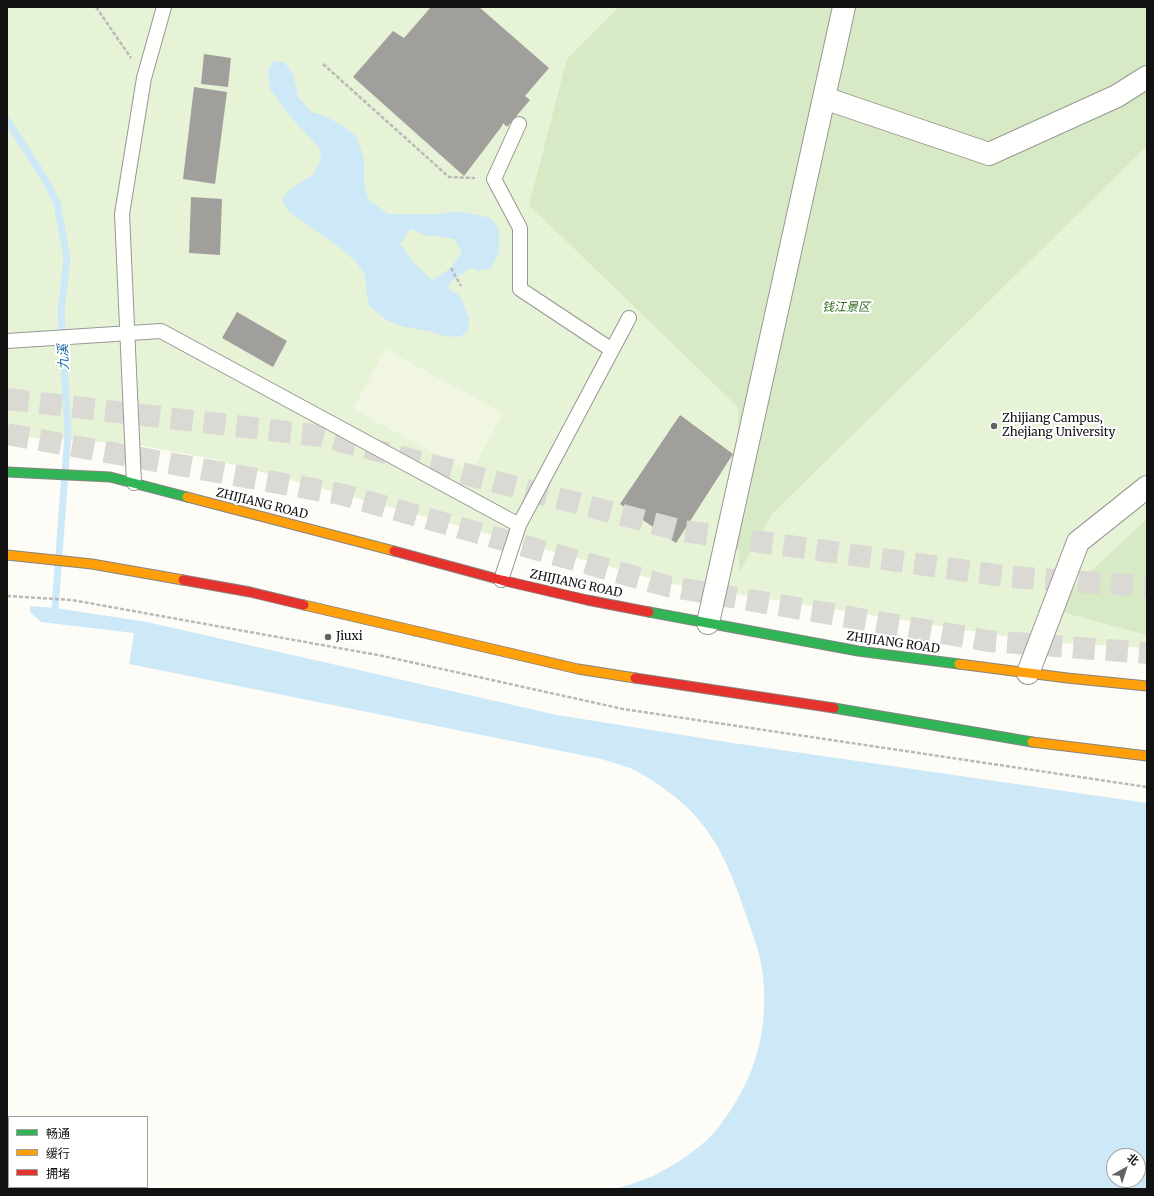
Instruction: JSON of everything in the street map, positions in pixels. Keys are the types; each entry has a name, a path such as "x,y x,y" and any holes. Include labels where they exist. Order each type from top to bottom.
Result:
{"main road":[{"name":"ZHIJIANG ROAD","path":"7,472 110,477 430,560 501,580 587,600 858,652 1147,686"},
{"path":"7,555 92,564 250,592 578,669 844,710 1019,740 1147,756"}],"street":[{"path":"708,623 844,7"},
{"path":"824,98 989,154 1117,96 1147,77"},
{"path":"1028,673 1078,542 1147,488"}],"lane":[{"path":"134,483 122,214 144,78 164,7"},
{"path":"519,124 494,179 520,228 520,289 612,350"},
{"path":"501,580 519,525 629,318"},
{"path":"7,341 161,331 519,525"}],"path":[{"path":"96,7 144,78"},
{"path":"322,64 449,176 494,179"},
{"path":"451,268 461,286"}],"green space":[{"name":"钱江景区","path":"7,7 1147,7 1147,648 1043,642 672,584 213,459 132,444 7,436"},
{"path":"619,7 1147,7 1147,146 772,514 739,573 738,407 529,205 567,59"},
{"path":"385,349 503,413 471,473 353,409"},
{"path":"1147,519 1147,635 1050,609"}],"water":[{"path":"273,61 284,62 293,74 298,97 311,112 325,116 343,126 356,136 364,159 364,183 368,199 388,214 438,214 458,211 491,218 499,230 499,252 491,268 478,271 470,268 449,283 449,289 460,296 469,318 468,331 459,337 445,336 405,327 388,321 369,306 365,275 357,263 343,250 288,211 282,200 289,190 314,174 320,161 321,150 289,115 270,89 268,70","holes":["410,229 427,236 439,236 454,239 462,252 451,268 432,280 414,263 400,244"]},
{"path":"30,606 55,608 147,622 557,715 733,743 1147,803 1147,1189 615,1189 653,1176 678,1162 690,1154 713,1133 730,1111 748,1079 759,1046 762,1030 764,994 762,968 756,944 739,894 716,844 706,829 682,802 640,773 630,768 601,759 129,664 134,633 41,622 30,612"}],"building":[{"path":"431,7 479,7 549,68 525,96 530,100 507,127 503,123 464,176 353,77 393,31 404,38"},
{"path":"204,54 231,58 228,87 201,84"},
{"path":"194,87 227,92 215,184 183,179"},
{"path":"191,197 222,199 220,255 189,253"},
{"path":"237,312 287,341 273,367 222,338"},
{"path":"680,415 733,454 676,543 620,504"}],"waterway":[{"name":"九溪","path":"7,120 43,176 57,203 67,258 61,311 68,433 55,608"}],"tunnel":[{"path":"7,399 321,436 683,531 1011,577 1147,586"},
{"path":"7,434 340,494 667,586 989,641 1147,653"}],"traffic: fast":[{"path":"7,472 110,477 187,497"},
{"path":"649,612 858,651 959,664"},
{"path":"834,708 1032,742"}],"traffic: slow":[{"path":"187,497 394,551"},
{"path":"7,555 92,564 183,580"},
{"path":"304,605 578,669 635,678"},
{"path":"959,664 1067,678 1147,686"},
{"path":"1032,742 1147,756"}],"traffic: jam":[{"path":"394,551 501,580 587,600 649,612"},
{"path":"183,580 250,592 304,605"},
{"path":"635,678 834,708"}],"place":[{"name":"Zhijiang Campus, Zhejiang University","path":"994,426"},
{"name":"Jiuxi","path":"328,637"}]}
